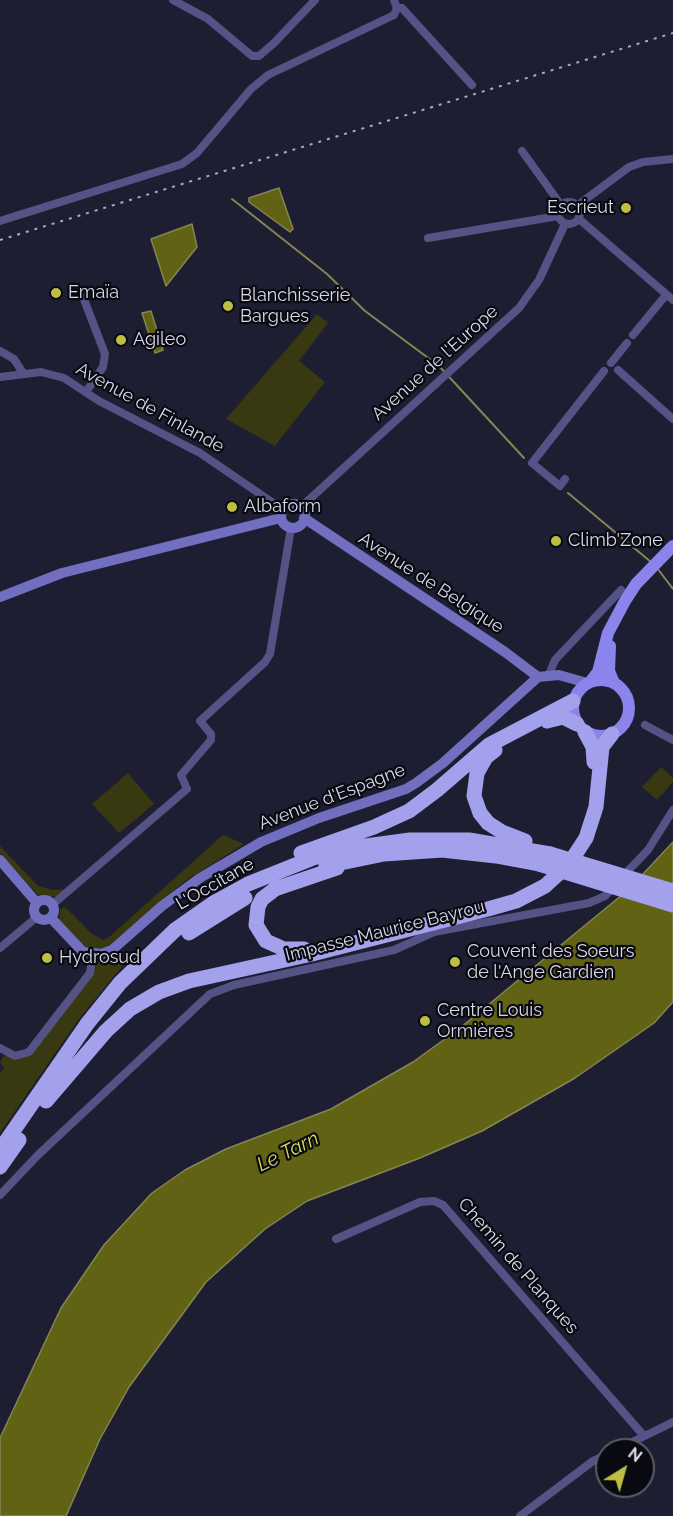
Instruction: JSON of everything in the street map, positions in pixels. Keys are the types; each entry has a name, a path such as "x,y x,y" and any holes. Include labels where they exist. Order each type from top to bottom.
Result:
{"highway":[{"path":"215,903 250,877 303,852 374,827 409,811 444,785 489,745 574,698"},
{"path":"366,856 282,886 268,894 262,899 256,916 260,934 275,946 295,951 491,903 542,882 565,862 586,823 594,757 593,747 581,728 564,717 552,719 507,741 486,757 474,782 474,796 480,813 488,823 502,832 548,856 673,905"},
{"path":"0,1140 117,1020 159,992 189,981 312,954 488,909 516,901 545,886 570,864 586,838 596,807 602,747 612,734"},
{"name":"L'Occitane","path":"0,1167 87,1024 126,976 153,949 215,903 248,884 313,858 390,842 469,840 548,856"},
{"name":"L'Occitane","path":"0,1150 133,984 192,930 267,886 310,870 366,856 442,850 496,855 548,856"},
{"path":"548,856 618,873 673,891"}],"main road":[{"path":"615,621 609,664 614,683 625,694 629,709 626,722 612,734 595,736 581,728 573,713 574,698 598,672 604,643 615,621 636,584 673,546"},
{"path":"589,682 602,680 614,683"}],"street":[{"path":"173,0 208,19 243,51 252,56 259,56 315,0"},
{"path":"0,221 182,164 197,153 251,89 268,75 394,15 395,4 402,8 472,85"},
{"path":"522,151 561,205"},
{"path":"578,205 629,167 643,162 673,159"},
{"path":"558,216 566,224 573,224 579,219 581,211 578,205 571,202 561,205"},
{"path":"558,216 561,205"},
{"path":"428,238 558,216"},
{"path":"579,219 670,298 633,335"},
{"name":"Avenue de l'Europe","path":"303,513 530,296 566,224"},
{"path":"83,297 105,354 104,368 86,392"},
{"path":"627,343 614,366 673,419"},
{"path":"0,351 14,359 23,373"},
{"path":"565,479 560,486 532,463 604,371"},
{"name":"Avenue de Finlande","path":"0,377 23,373 55,375 200,453 282,514"},
{"path":"0,597 62,573 282,514 291,504 303,513 301,525 291,528 284,525 282,514"},
{"name":"Avenue de Belgique","path":"303,513 505,652 537,677"},
{"path":"52,905 187,789 181,780 183,770 211,740 211,734 200,721 265,662 270,654 291,528"},
{"path":"549,674 555,660 621,590"},
{"name":"Avenue d'Espagne","path":"93,954 112,950 162,906 200,878 261,842 319,818 406,789 416,783 443,763 537,677 549,674 589,682"},
{"path":"565,677 574,698"},
{"path":"645,725 673,740"},
{"name":"Impasse Maurice Bayrou","path":"0,1195 38,1155 210,994 234,984 394,950 434,932 589,903 605,896 648,850 673,810"},
{"path":"0,860 37,903"},
{"path":"45,901 52,905 54,912 51,918 45,920 37,917 34,911 37,903 45,901"},
{"path":"0,947 37,917"},
{"path":"0,1048 15,1056 29,1052 90,973 93,954 83,952 51,918"},
{"name":"Chemin de Planques","path":"336,1239 420,1202 434,1201 443,1205 645,1436"},
{"path":"641,1438 673,1422"},
{"path":"520,1516 595,1460"}],"shaded area":[{"path":"317,314 328,323 299,361 325,382 275,446 226,419"},
{"path":"661,767 673,778 673,782 657,800 642,787"},
{"path":"128,773 154,804 119,833 92,804"},
{"path":"223,835 244,844 185,881 106,948 98,951 81,946 59,921 60,909 65,907 92,934 103,940 108,938"},
{"path":"0,846 38,886 54,890 66,889 57,897 38,895 0,854"},
{"path":"112,950 124,964 79,1019 0,1133 0,1073 4,1068 0,1062 4,1056 23,1056 90,973 93,954"}],"water":[{"path":"279,188 293,229 290,232 249,202 249,198"},
{"path":"192,224 197,247 166,286 151,239"},
{"path":"151,311 163,350 155,353 142,313"},
{"name":"Le Tarn","path":"673,842 673,1002 654,1023 575,1078 482,1131 420,1158 307,1201 265,1229 206,1282 129,1387 100,1439 66,1516 0,1516 0,1438 61,1308 104,1245 152,1193 185,1170 226,1149 331,1109 413,1062 460,1028 628,890"}],"waterway":[{"path":"232,199 327,274 365,311 439,366 524,458"},
{"path":"568,493 651,562"},
{"path":"657,568 673,589"}],"railway":[{"path":"0,240 673,33"}],"place":[{"name":"Escrieut","path":"626,208"},
{"name":"Emaïa","path":"56,293"},
{"name":"Blanchisserie Bargues","path":"228,306"},
{"name":"Agileo","path":"121,340"},
{"name":"Albaform","path":"232,507"},
{"name":"Climb'Zone","path":"556,541"},
{"name":"Hydrosud","path":"47,958"},
{"name":"Couvent des Soeurs de l'Ange Gardien","path":"455,962"},
{"name":"Centre Louis Ormières","path":"425,1021"}]}
